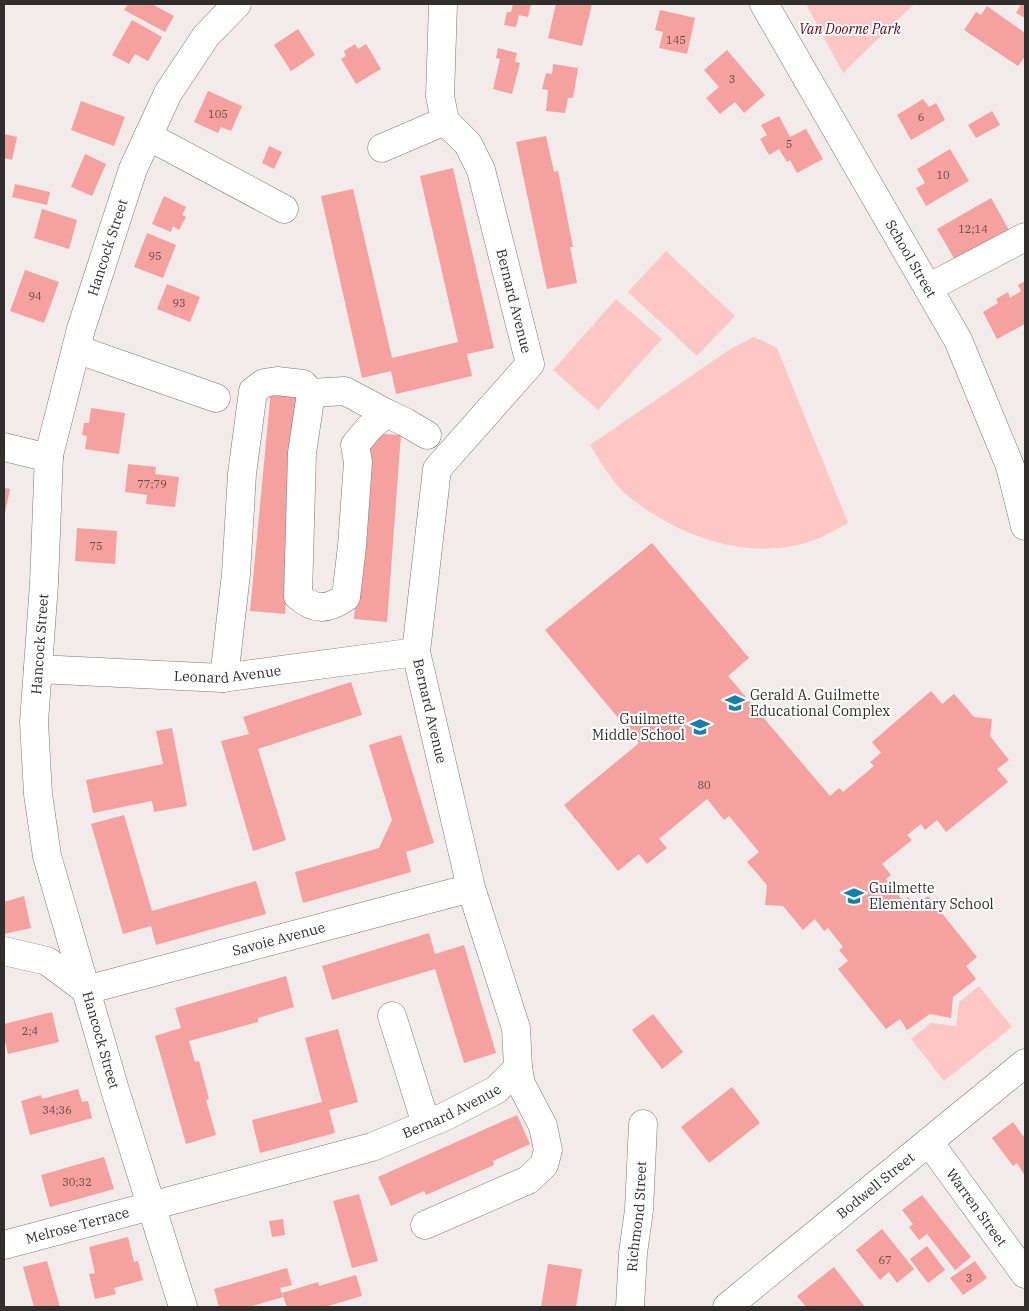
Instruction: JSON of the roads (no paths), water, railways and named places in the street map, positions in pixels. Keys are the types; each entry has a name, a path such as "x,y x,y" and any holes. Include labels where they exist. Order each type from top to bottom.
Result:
{"street":[{"name":"Hancock Street","path":"183,1307 47,856 38,794 34,722 44,584 49,458 81,328 133,169 168,93 206,36 237,4"},
{"path":"382,148 445,121 440,96 442,4"},
{"name":"School Street","path":"764,4 958,340 1010,466 1025,526"},
{"name":"Bernard Avenue","path":"152,1206 372,1147 426,1124 496,1090 518,1068 516,1028 471,888 416,652 437,469 530,364 481,170 468,144 445,121"},
{"path":"148,136 284,209"},
{"path":"928,288 1025,237"},
{"path":"76,349 216,398"},
{"path":"224,678 236,574 242,474 253,392 264,383 277,381 303,384 311,393"},
{"path":"311,393 346,391 427,435"},
{"path":"311,393 302,453 298,596 305,602 318,608 335,605 346,597 358,462 355,445 369,428 386,413"},
{"path":"4,447 49,458"},
{"name":"Leonard Avenue","path":"38,669 224,678 416,652"},
{"name":"Savoie Avenue","path":"86,990 471,888"},
{"path":"4,951 47,961 86,990"},
{"path":"392,1016 426,1124"},
{"name":"Bodwell Street","path":"732,1306 1025,1063"},
{"path":"426,1225 528,1180 544,1165 548,1150 543,1126 521,1084 518,1068"},
{"name":"Richmond Street","path":"630,1307 632,1253 639,1210 643,1124"},
{"name":"Warren Street","path":"929,1142 1025,1274"},
{"name":"Melrose Terrace","path":"4,1245 152,1206"}],"place":[{"name":"Gerald A. Guilmette Educational Complex","path":"735,703"},
{"name":"Guilmette Middle School","path":"700,727"},
{"name":"Guilmette Elementary School","path":"854,896"}],"park label":[{"name":"Van Doorne Park","path":"850,29"}]}
